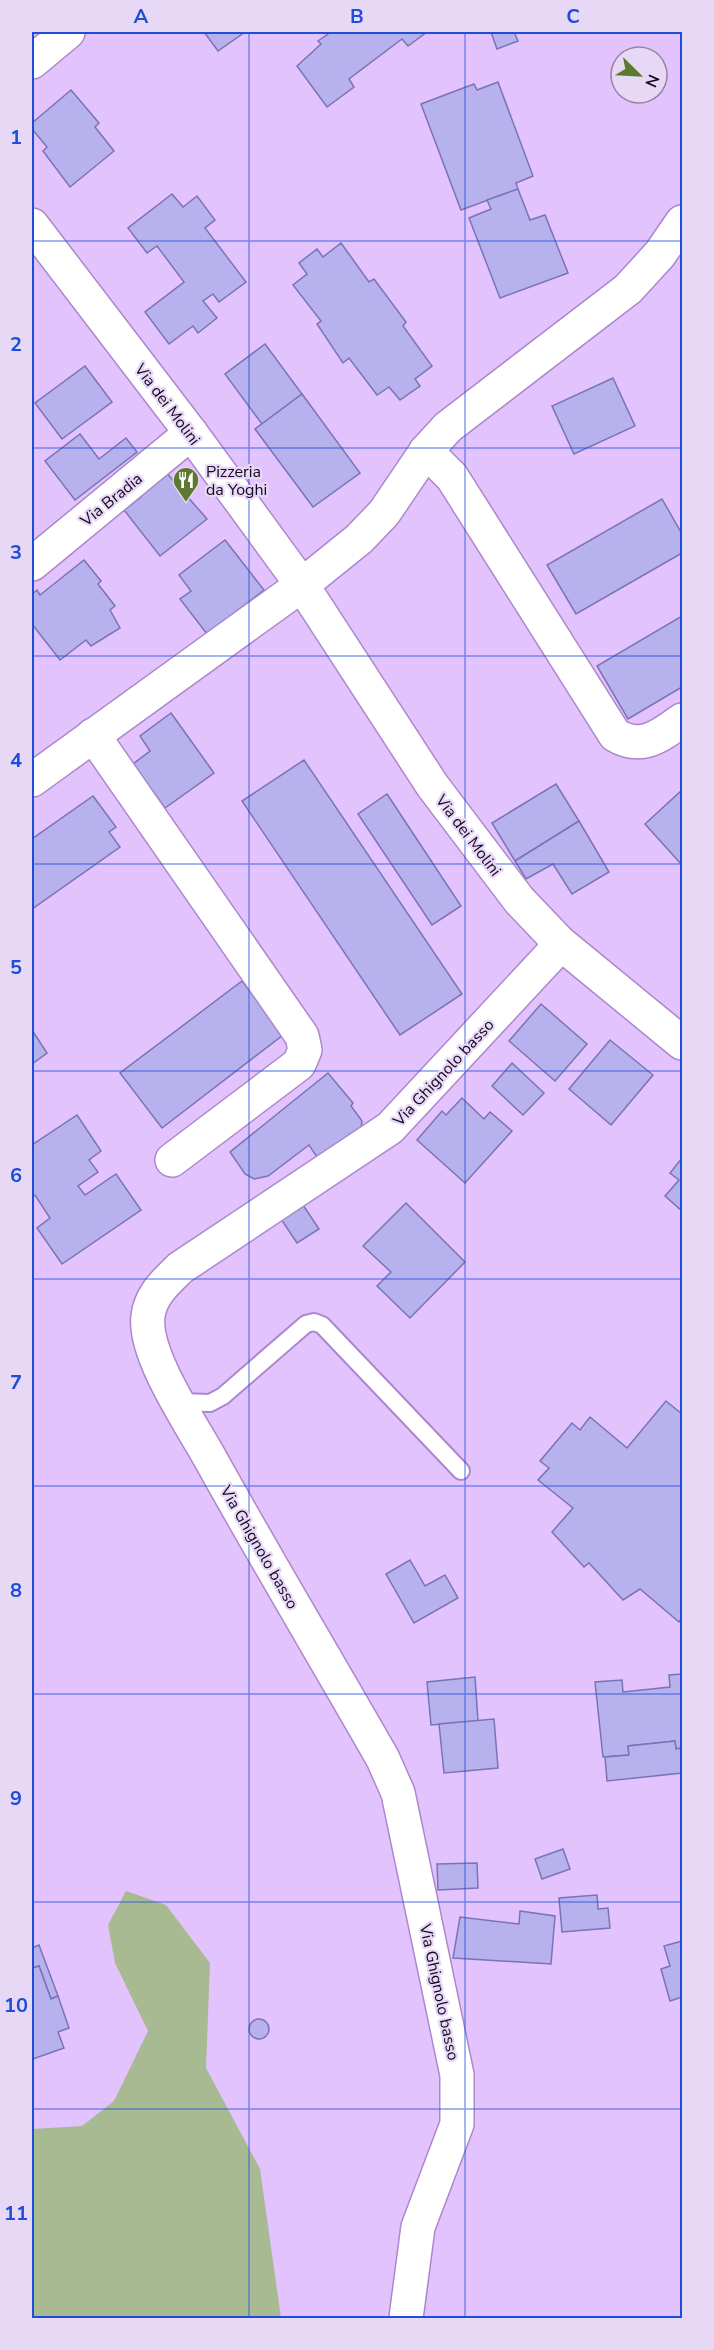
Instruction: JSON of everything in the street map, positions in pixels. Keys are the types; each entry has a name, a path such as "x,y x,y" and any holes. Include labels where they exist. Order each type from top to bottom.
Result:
{"street":[{"path":"32,62 68,32"},
{"path":"32,780 302,585 359,539 384,513 426,451 448,427 628,289 660,254 682,222"},
{"name":"Via dei Molini","path":"32,225 191,433 302,585 432,785 519,900 559,942 682,1043"},
{"name":"Via Bradia","path":"32,564 191,433"},
{"path":"426,451 452,477 615,735 626,742 641,743 657,739 682,720"},
{"path":"93,735 302,1036 305,1050 299,1064 172,1160"},
{"name":"Via Ghignolo basso","path":"406,2319 418,2227 457,2124 458,2101 457,2074 398,1793 383,1759 268,1563 167,1381 150,1342 148,1316 157,1291 180,1268 390,1128 551,955 559,942"}],"lane":[{"path":"179,1402 210,1403 223,1396 306,1324 314,1322 322,1325 461,1471"}],"green space":[{"path":"126,1891 166,1905 210,1963 206,2068 260,2169 281,2318 32,2318 32,2129 82,2126 114,2101 148,2031 115,1963 108,1925"}],"building":[{"path":"204,32 245,32 218,51"},
{"path":"331,32 427,32 408,46 402,39 349,79 354,87 327,107 297,66 321,44 318,41"},
{"path":"491,32 514,32 518,41 497,49"},
{"path":"498,82 533,176 516,183 518,189 461,210 421,104 474,84 477,90"},
{"path":"71,90 99,123 95,127 114,151 70,187 43,151 47,147 32,129 32,123"},
{"path":"518,189 530,220 545,215 568,273 500,298 469,218 491,209 487,200"},
{"path":"172,194 183,207 197,196 215,220 205,228 246,282 219,302 213,294 203,301 217,318 198,333 193,326 169,344 145,312 184,282 157,246 147,253 128,228"},
{"path":"341,243 369,282 374,279 406,322 403,326 432,366 415,379 420,386 400,400 389,387 377,395 349,358 343,363 317,324 321,321 293,285 307,274 299,263 317,249 323,257"},
{"path":"265,344 302,394 262,424 225,374"},
{"path":"85,366 112,402 62,439 35,403"},
{"path":"613,378 635,426 574,454 552,406"},
{"path":"302,394 360,473 313,507 255,429"},
{"path":"80,434 99,459 126,438 137,452 75,500 45,461"},
{"path":"165,471 207,519 160,556 124,510 141,497 138,493"},
{"path":"662,499 682,534 682,553 576,614 547,565"},
{"path":"225,540 264,590 207,634 180,599 191,591 179,575"},
{"path":"84,560 101,581 98,584 115,606 110,610 120,628 91,646 86,640 60,660 32,624 32,594 37,590 40,595"},
{"path":"682,616 682,687 628,719 597,666"},
{"path":"171,713 214,773 165,808 133,764 150,751 140,736"},
{"path":"304,760 462,994 400,1035 242,801"},
{"path":"556,784 579,821 515,861 492,823"},
{"path":"682,790 682,865 645,824"},
{"path":"387,794 461,906 432,925 358,814"},
{"path":"93,796 116,827 109,832 120,847 32,909 32,839"},
{"path":"579,821 609,872 572,894 553,864 526,879 515,861"},
{"path":"242,981 283,1035 162,1128 120,1073"},
{"path":"541,1004 587,1044 555,1081 509,1041"},
{"path":"32,1030 47,1053 32,1064"},
{"path":"610,1040 653,1075 611,1125 569,1089"},
{"path":"512,1063 544,1093 523,1115 492,1086"},
{"path":"328,1073 353,1103 351,1106 362,1121 361,1128 319,1160 309,1145 268,1176 254,1179 245,1174 230,1152"},
{"path":"462,1098 484,1119 490,1112 512,1131 465,1183 417,1140 442,1111 446,1115"},
{"path":"77,1115 101,1151 89,1160 98,1172 78,1186 85,1195 116,1174 141,1210 62,1264 37,1228 50,1218 35,1195 32,1197 32,1145"},
{"path":"682,1158 682,1211 665,1196 679,1180 670,1173"},
{"path":"406,1203 465,1262 410,1318 377,1286 391,1272 363,1246"},
{"path":"303,1205 319,1229 297,1243 281,1219"},
{"path":"666,1401 682,1414 682,1618 679,1622 640,1589 623,1600 589,1563 584,1567 552,1532 573,1508 538,1480 549,1468 540,1461 572,1423 580,1430 590,1417 627,1448"},
{"path":"410,1560 425,1586 445,1575 458,1598 414,1623 386,1574"},
{"path":"682,1674 682,1748 676,1749 675,1741 628,1746 629,1755 603,1757 595,1682 622,1680 623,1692 670,1687 669,1675"},
{"path":"475,1677 478,1721 431,1725 427,1682"},
{"path":"494,1719 498,1768 444,1773 439,1724"},
{"path":"675,1741 676,1749 682,1748 682,1773 607,1781 605,1757 629,1755 628,1746"},
{"path":"563,1849 570,1869 542,1879 535,1859"},
{"path":"477,1863 478,1888 438,1890 437,1864"},
{"path":"597,1895 598,1909 608,1908 610,1928 562,1932 559,1898"},
{"path":"520,1911 555,1916 551,1964 453,1958 460,1917 519,1924"},
{"path":"682,1941 682,1997 670,2001 661,1969 670,1966 664,1946"},
{"path":"39,1945 58,1996 51,1999 39,1966 32,1968 32,1948"},
{"path":"39,1966 51,1999 58,1996 69,2028 58,2032 64,2048 33,2059 32,1968"},
{"path":"259,2019 266,2022 269,2029 266,2036 259,2039 252,2036 249,2029 252,2022"}],"place":[{"name":"Pizzeria da Yoghi","path":"186,503"}]}
